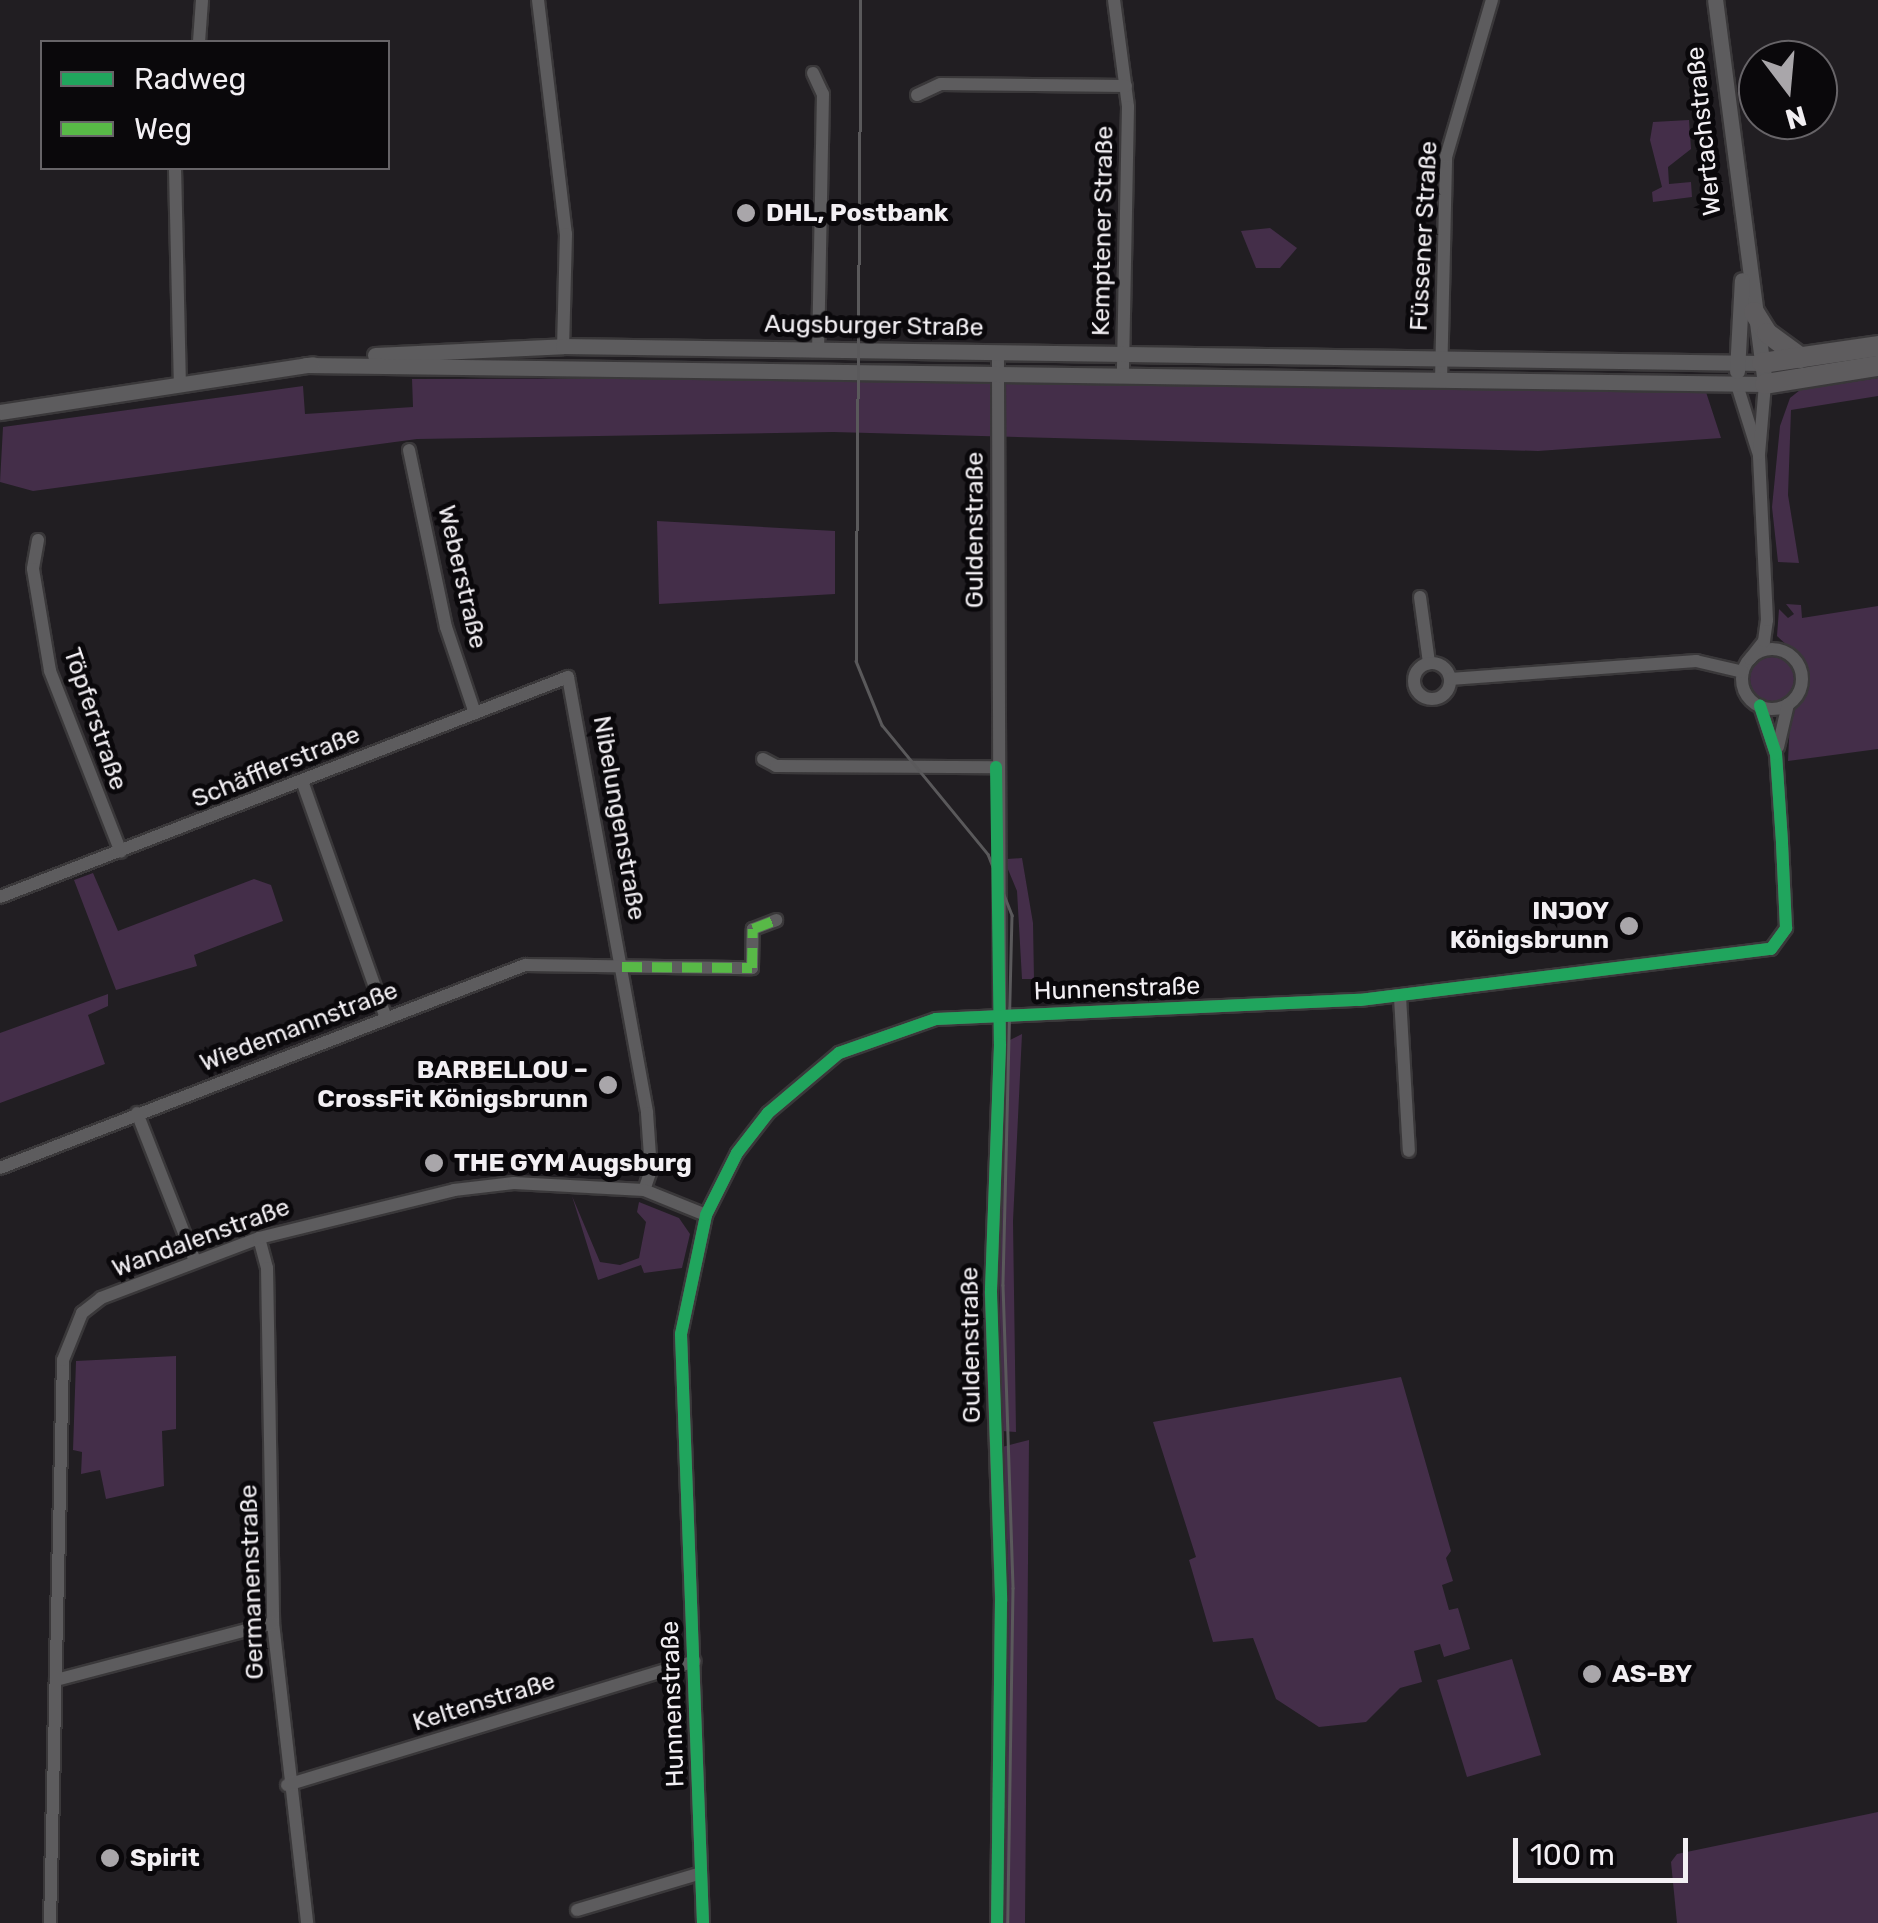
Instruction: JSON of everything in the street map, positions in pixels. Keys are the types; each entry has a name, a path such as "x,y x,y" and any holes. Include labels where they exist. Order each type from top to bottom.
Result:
{"highway":[{"path":"1754,312 1767,334 1802,358"},
{"path":"1764,373 1802,358 1878,346"},
{"path":"1764,373 1878,366"}],"street":[{"path":"199,40 202,0"},
{"path":"538,0 566,234 563,346"},
{"name":"Kemptener Straße","path":"1114,0 1126,86 1123,376"},
{"name":"Füssener Straße","path":"1441,360 1446,157 1458,98 1492,0"},
{"name":"Wertachstraße","path":"1715,0 1743,256 1764,373"},
{"path":"813,73 824,94 818,350"},
{"path":"917,96 941,84 1126,86"},
{"path":"175,170 180,384"},
{"name":"Wertachstraße","path":"1737,363 1743,256"},
{"name":"Augsburger Straße","path":"0,412 414,351 563,346 1737,363 1764,373"},
{"name":"Guldenstraße","path":"996,1923 1001,1600 991,1292 1000,1016 996,767 998,352"},
{"path":"1441,360 1441,381"},
{"name":"Hunnenstraße","path":"1737,363 1738,385 1759,454"},
{"name":"Augsburger Straße","path":"306,365 1738,385 1764,373"},
{"name":"Hunnenstraße","path":"704,1923 681,1334 706,1215 737,1154 820,1065 912,1024 1000,1016 1400,997 1778,946 1786,928 1776,754 1760,706 1746,692 1746,666 1764,641 1767,620 1759,454 1764,373"},
{"name":"Weberstraße","path":"409,450 446,627 475,713"},
{"name":"Töpferstraße","path":"38,540 33,569 50,670 121,852"},
{"path":"1420,597 1429,664"},
{"name":"Hunnenstraße","path":"1767,620 1802,681 1788,704 1776,754"},
{"path":"1450,679 1696,661 1746,666 1767,650 1786,653"},
{"path":"1429,664 1415,674 1421,696 1438,698 1450,679"},
{"path":"1429,664 1445,669 1450,679"},
{"name":"Schäfflerstraße","path":"0,896 568,678"},
{"name":"Nibelungenstraße","path":"568,678 622,966 652,1155 644,1190"},
{"path":"1760,706 1788,704"},
{"path":"763,759 776,766 996,767"},
{"path":"302,781 386,1018"},
{"path":"622,966 752,968 753,929 776,920"},
{"name":"Wiedemannstraße","path":"0,1168 524,965 622,966"},
{"path":"1400,997 1409,1151"},
{"path":"138,1113 195,1262"},
{"name":"Wandalenstraße","path":"50,1923 66,1343 82,1313 101,1298 259,1238 468,1188 514,1183 644,1190 706,1215"},
{"name":"Germanenstraße","path":"259,1238 267,1268 273,1623 287,1784 307,1923"},
{"path":"56,1680 273,1623"},
{"name":"Keltenstraße","path":"287,1784 694,1661"},
{"path":"578,1910 701,1874"}],"shaded area":[{"path":"1689,120 1691,149 1668,167 1669,184 1691,182 1692,197 1653,202 1652,192 1662,187 1650,140 1653,122"},
{"path":"1270,228 1297,248 1280,268 1256,268 1241,231"},
{"path":"817,378 1706,392 1721,438 1538,451 833,432 417,439 33,491 0,482 3,427 303,386 305,414 413,407 412,379"},
{"path":"1878,378 1878,396 1791,410 1788,495 1799,563 1778,562 1772,507 1780,426 1790,398 1800,390"},
{"path":"657,521 835,531 835,594 659,604"},
{"path":"1786,604 1801,605 1802,618 1878,606 1878,749 1788,761 1790,718 1808,684 1802,659 1777,636 1779,609 1788,618 1794,614"},
{"path":"1772,657 1787,664 1794,679 1787,694 1772,701 1757,694 1750,679 1757,664"},
{"path":"1022,858 1033,923 1034,979 1022,979 1017,891 1007,867 1007,859"},
{"path":"93,873 118,931 254,879 271,885 283,921 194,955 197,966 116,990 74,880"},
{"path":"108,994 108,1006 88,1015 105,1064 0,1103 0,1033"},
{"path":"1022,1034 1013,1221 1016,1432 1002,1431 999,1260 1006,1042"},
{"path":"572,1196 600,1262 620,1265 639,1258 646,1222 637,1212 639,1202 679,1218 690,1234 682,1268 644,1273 641,1265 598,1280"},
{"path":"176,1356 176,1429 162,1431 164,1486 106,1499 100,1470 81,1474 82,1452 73,1450 76,1361"},
{"path":"1401,1377 1451,1551 1446,1558 1453,1581 1442,1585 1449,1610 1458,1608 1470,1649 1444,1657 1440,1644 1414,1651 1422,1682 1400,1688 1366,1722 1319,1727 1276,1699 1253,1638 1213,1642 1189,1560 1196,1557 1153,1422"},
{"path":"1029,1440 1025,1923 1003,1923 1008,1557 1002,1447"},
{"path":"1512,1659 1541,1755 1467,1777 1437,1680"},
{"path":"1878,1812 1878,1923 1677,1923 1671,1862 1677,1854"}],"tram line":[{"path":"861,0 856,661 882,725 988,854 1012,915 1003,1285 1013,1588 1008,1923"}],"marked path":[{"path":"622,967 752,968 753,929 776,920"}],"cycle path":[{"path":"703,1923 681,1334 706,1215 737,1153 768,1113 839,1053 936,1019 1360,1000 1771,949 1786,928 1776,754 1760,706"},
{"path":"996,767 1000,1044 991,1292 1001,1601 997,1923"}],"place":[{"name":"DHL, Postbank","path":"746,213"},
{"name":"INJOY Königsbrunn","path":"1629,926"},
{"name":"BARBELLOU – CrossFit Königsbrunn","path":"608,1085"},
{"name":"THE GYM Augsburg","path":"434,1163"},
{"name":"AS-BY","path":"1592,1674"},
{"name":"Spirit","path":"110,1858"}]}
